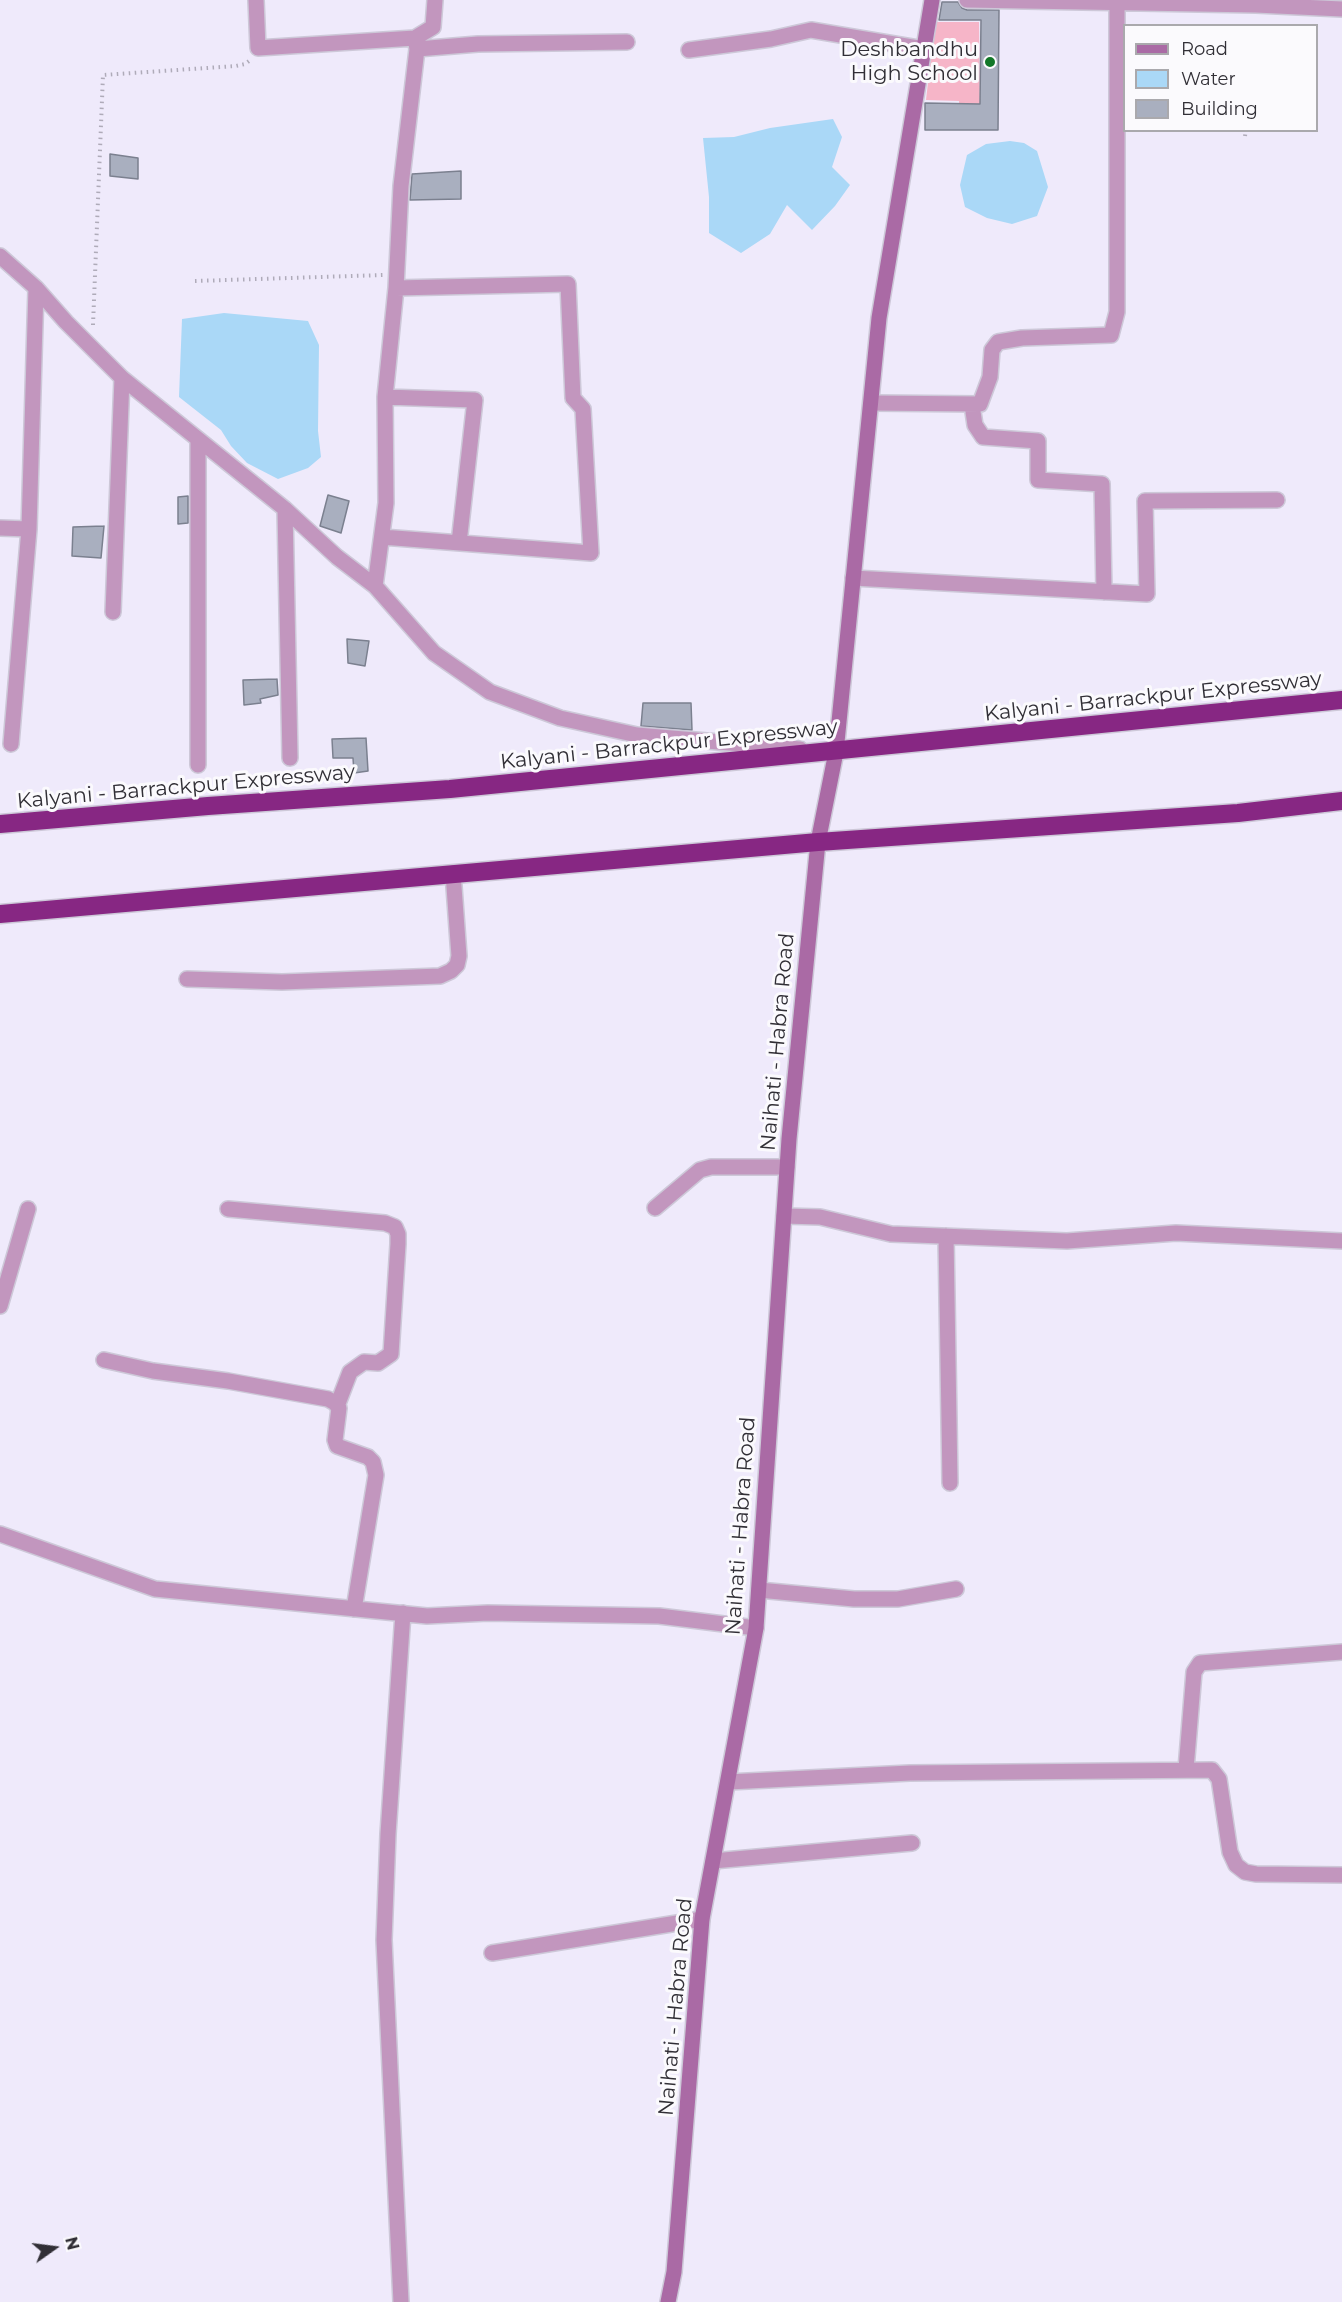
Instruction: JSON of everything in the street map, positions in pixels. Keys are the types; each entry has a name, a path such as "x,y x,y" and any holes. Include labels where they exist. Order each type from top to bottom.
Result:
{"highway":[{"name":"Kalyani - Barrackpur Expressway","path":"0,824 208,806 450,789 1342,700"},
{"path":"0,914 818,842 1227,814 1342,801"}],"main road":[{"name":"Naihati - Habra Road","path":"668,2302 674,2272 702,1919 756,1628 787,1167 818,842 836,752 879,318 932,0"}],"street":[{"path":"256,0 258,48 627,42"},
{"path":"375,586 386,502 385,397 396,281 400,186 416,44 433,27 435,0"},
{"path":"967,0 1162,2 1342,9"},
{"path":"870,403 980,404 990,376 992,350 998,342 1022,338 1111,335 1117,312 1117,3"},
{"path":"689,50 771,39 811,30 924,49"},
{"path":"0,256 36,288 122,378 285,509 337,557 375,586 434,653 490,692 560,718 637,735 836,752"},
{"path":"382,537 591,553 583,409 573,398 568,284 396,281"},
{"path":"11,744 29,529 36,288"},
{"path":"113,612 122,378"},
{"path":"385,397 475,400 459,543"},
{"path":"972,405 975,425 983,437 1038,441 1038,480 1102,484 1104,592"},
{"path":"198,440 198,765"},
{"path":"853,578 1147,594 1145,501 1277,500"},
{"path":"285,509 290,759"},
{"path":"0,528 29,529"},
{"path":"187,979 282,982 440,976 457,965 459,956 453,873"},
{"path":"655,1208 700,1170 711,1167 787,1167"},
{"path":"0,1306 28,1209"},
{"path":"228,1209 385,1223 394,1227 398,1234 391,1354 378,1362 364,1362 350,1372 338,1406 335,1440 337,1446 368,1457 374,1462 376,1475 354,1609"},
{"path":"784,1216 820,1217 891,1234 1067,1240 1176,1233 1342,1241"},
{"path":"946,1236 950,1483"},
{"path":"104,1360 153,1371 328,1399 338,1406"},
{"path":"0,1534 155,1589 427,1616 488,1614 659,1616 756,1628"},
{"path":"759,1590 854,1599 898,1599 956,1589"},
{"path":"401,2302 384,1940 388,1834 403,1613"},
{"path":"1186,1769 1194,1672 1200,1663 1342,1652"},
{"path":"728,1782 910,1773 1212,1770 1217,1774 1230,1852 1236,1865 1245,1872 1342,1875"},
{"path":"713,1861 912,1843"},
{"path":"492,1953 702,1919"}],"path":[{"path":"92,347 103,75 245,64 258,48"},
{"path":"1245,136 1246,132"},
{"path":"195,281 396,281"}],"shaded area":[{"path":"935,22 979,22 980,110 959,110 959,101 926,100"}],"water":[{"path":"833,119 842,137 832,167 850,185 835,206 812,230 787,205 770,234 741,253 709,233 709,197 703,138 734,137 770,128"},
{"path":"1010,141 1024,143 1037,151 1048,187 1037,216 1012,224 987,218 965,207 960,185 967,155 986,144"},
{"path":"224,313 308,321 319,345 318,431 321,457 308,468 278,479 247,463 231,446 221,430 179,397 182,319"}],"building":[{"name":"Deshbandhu High School","path":"942,2 958,2 962,8 967,10 999,10 998,130 925,130 925,103 980,104 981,20 939,20"},
{"path":"110,154 138,158 138,179 110,176"},
{"path":"461,171 461,199 410,200 412,174"},
{"path":"328,495 349,501 341,533 320,526"},
{"path":"188,496 188,523 178,524 178,497"},
{"path":"104,526 101,558 72,556 73,527"},
{"path":"347,639 369,641 365,666 348,663"},
{"path":"277,679 278,695 260,699 261,703 244,705 243,680"},
{"path":"643,703 691,703 692,730 641,726"},
{"path":"366,738 368,771 354,773 353,758 333,758 332,739"}],"place":[{"name":"Deshbandhu High School","path":"990,62"}]}
